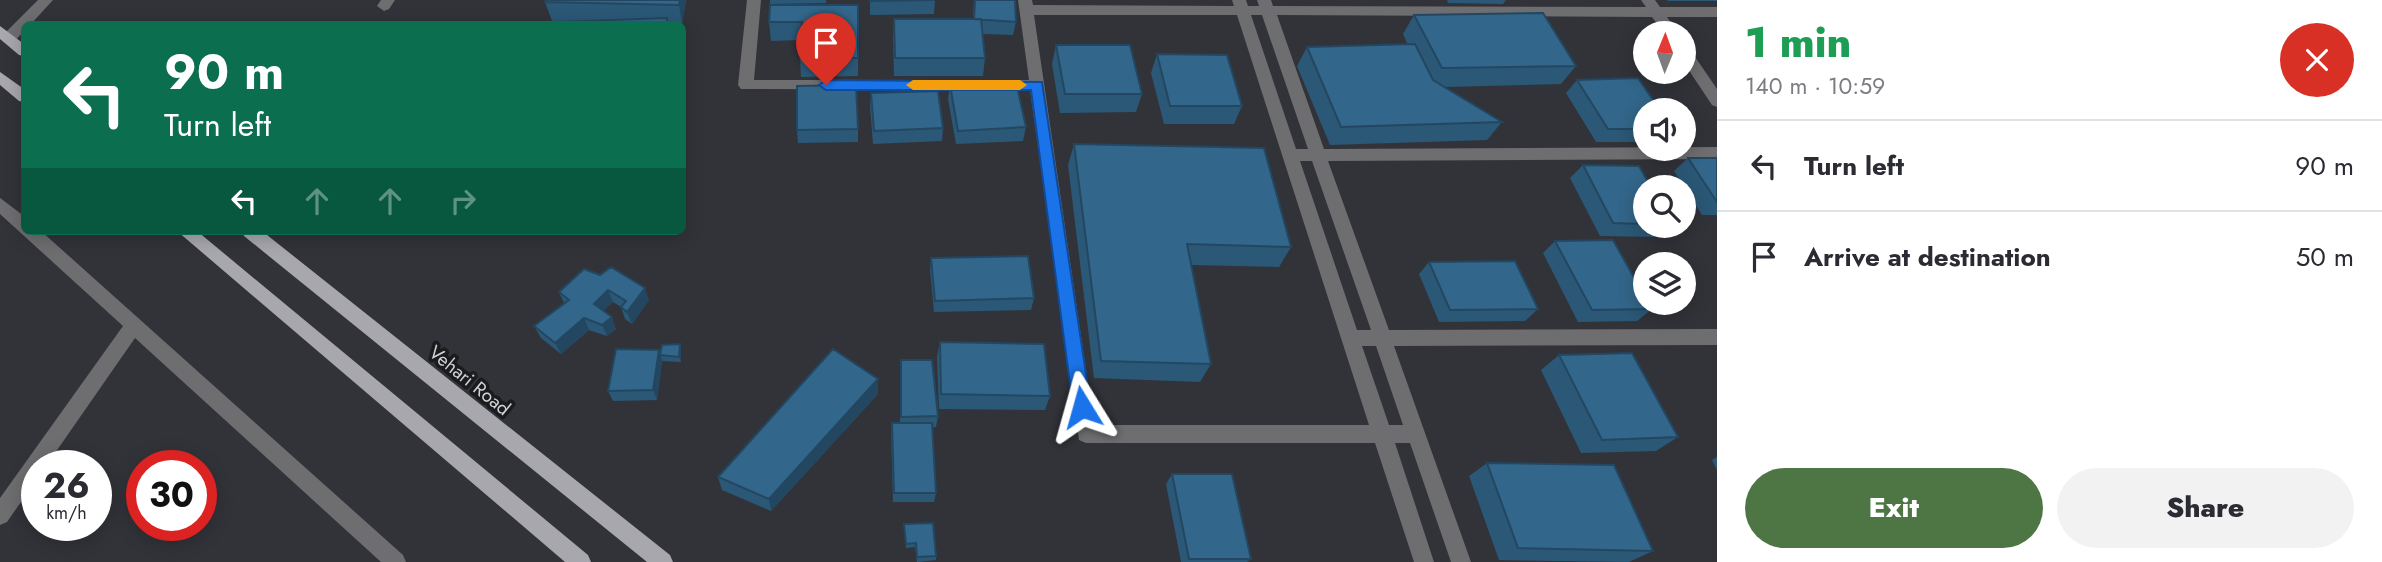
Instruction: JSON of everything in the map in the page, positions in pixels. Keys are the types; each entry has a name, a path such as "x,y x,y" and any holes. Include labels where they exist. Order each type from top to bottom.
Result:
{"main road":[{"path":"4,35 21,49"},
{"path":"0,77 21,94"},
{"path":"190,235 581,562"},
{"name":"Vehari Road","path":"255,235 663,562"}],"street":[{"path":"4,35 46,0"},
{"path":"754,0 746,85 1037,85"},
{"path":"1416,434 1086,434 1026,5 1652,6 1717,12"},
{"path":"1241,6 1424,562"},
{"path":"1266,6 1461,562"},
{"path":"1652,6 1663,21"},
{"path":"1696,70 1717,101"},
{"path":"1290,155 1717,153"},
{"path":"0,204 21,223"},
{"path":"34,235 134,325 371,552 396,562"},
{"path":"0,515 134,325"},
{"path":"1350,338 1717,337"}],"building":[{"path":"680,0 679,5 545,2"},
{"path":"870,0 935,0 870,1"},
{"path":"975,0 1015,0 1016,22 974,19"},
{"path":"770,5 858,5 858,58 800,58 802,22 769,22"},
{"path":"1543,13 1576,66 1442,68 1414,15"},
{"path":"667,18 667,21 584,21"},
{"path":"894,19 981,19 985,58 895,58"},
{"path":"1415,44 1433,80 1502,122 1341,127 1307,47"},
{"path":"1056,45 1130,45 1142,94 1065,94"},
{"path":"1157,54 1227,55 1242,106 1170,106"},
{"path":"1633,78 1633,84 1642,84 1652,98 1633,98 1633,129 1608,129 1577,80"},
{"path":"1016,82 1026,127 958,131 950,85"},
{"path":"856,85 858,129 797,130 797,86"},
{"path":"938,91 943,128 874,131 871,93"},
{"path":"1074,144 1264,148 1291,247 1187,244 1211,364 1101,361"},
{"path":"1696,158 1717,158 1717,202 1690,161 1696,161"},
{"path":"1583,165 1639,166 1644,175 1633,175 1633,224 1613,223"},
{"path":"1613,240 1633,276 1633,309 1592,310 1555,241"},
{"path":"1028,256 1034,298 935,301 931,258"},
{"path":"1515,261 1538,309 1450,310 1429,262"},
{"path":"611,267 645,288 627,312 621,307 626,301 608,290 594,304 612,317 602,325 584,318 555,343 534,326 569,300 559,292 584,269 600,275"},
{"path":"940,342 1044,344 1050,396 941,394"},
{"path":"680,344 679,357 660,355 662,345"},
{"path":"616,349 659,350 653,390 608,391"},
{"path":"833,349 878,379 769,499 718,477"},
{"path":"1632,353 1678,437 1602,440 1559,355"},
{"path":"901,360 932,360 938,416 901,417"},
{"path":"892,423 932,423 936,493 894,493"},
{"path":"1487,463 1614,465 1653,551 1518,548"},
{"path":"1172,474 1232,474 1251,559 1189,559"},
{"path":"933,523 936,556 917,557 916,543 906,544 904,524"}],"slow traffic":[{"path":"913,85 1020,85"}],"route":[{"path":"826,85 1037,85 1082,407"}]}
